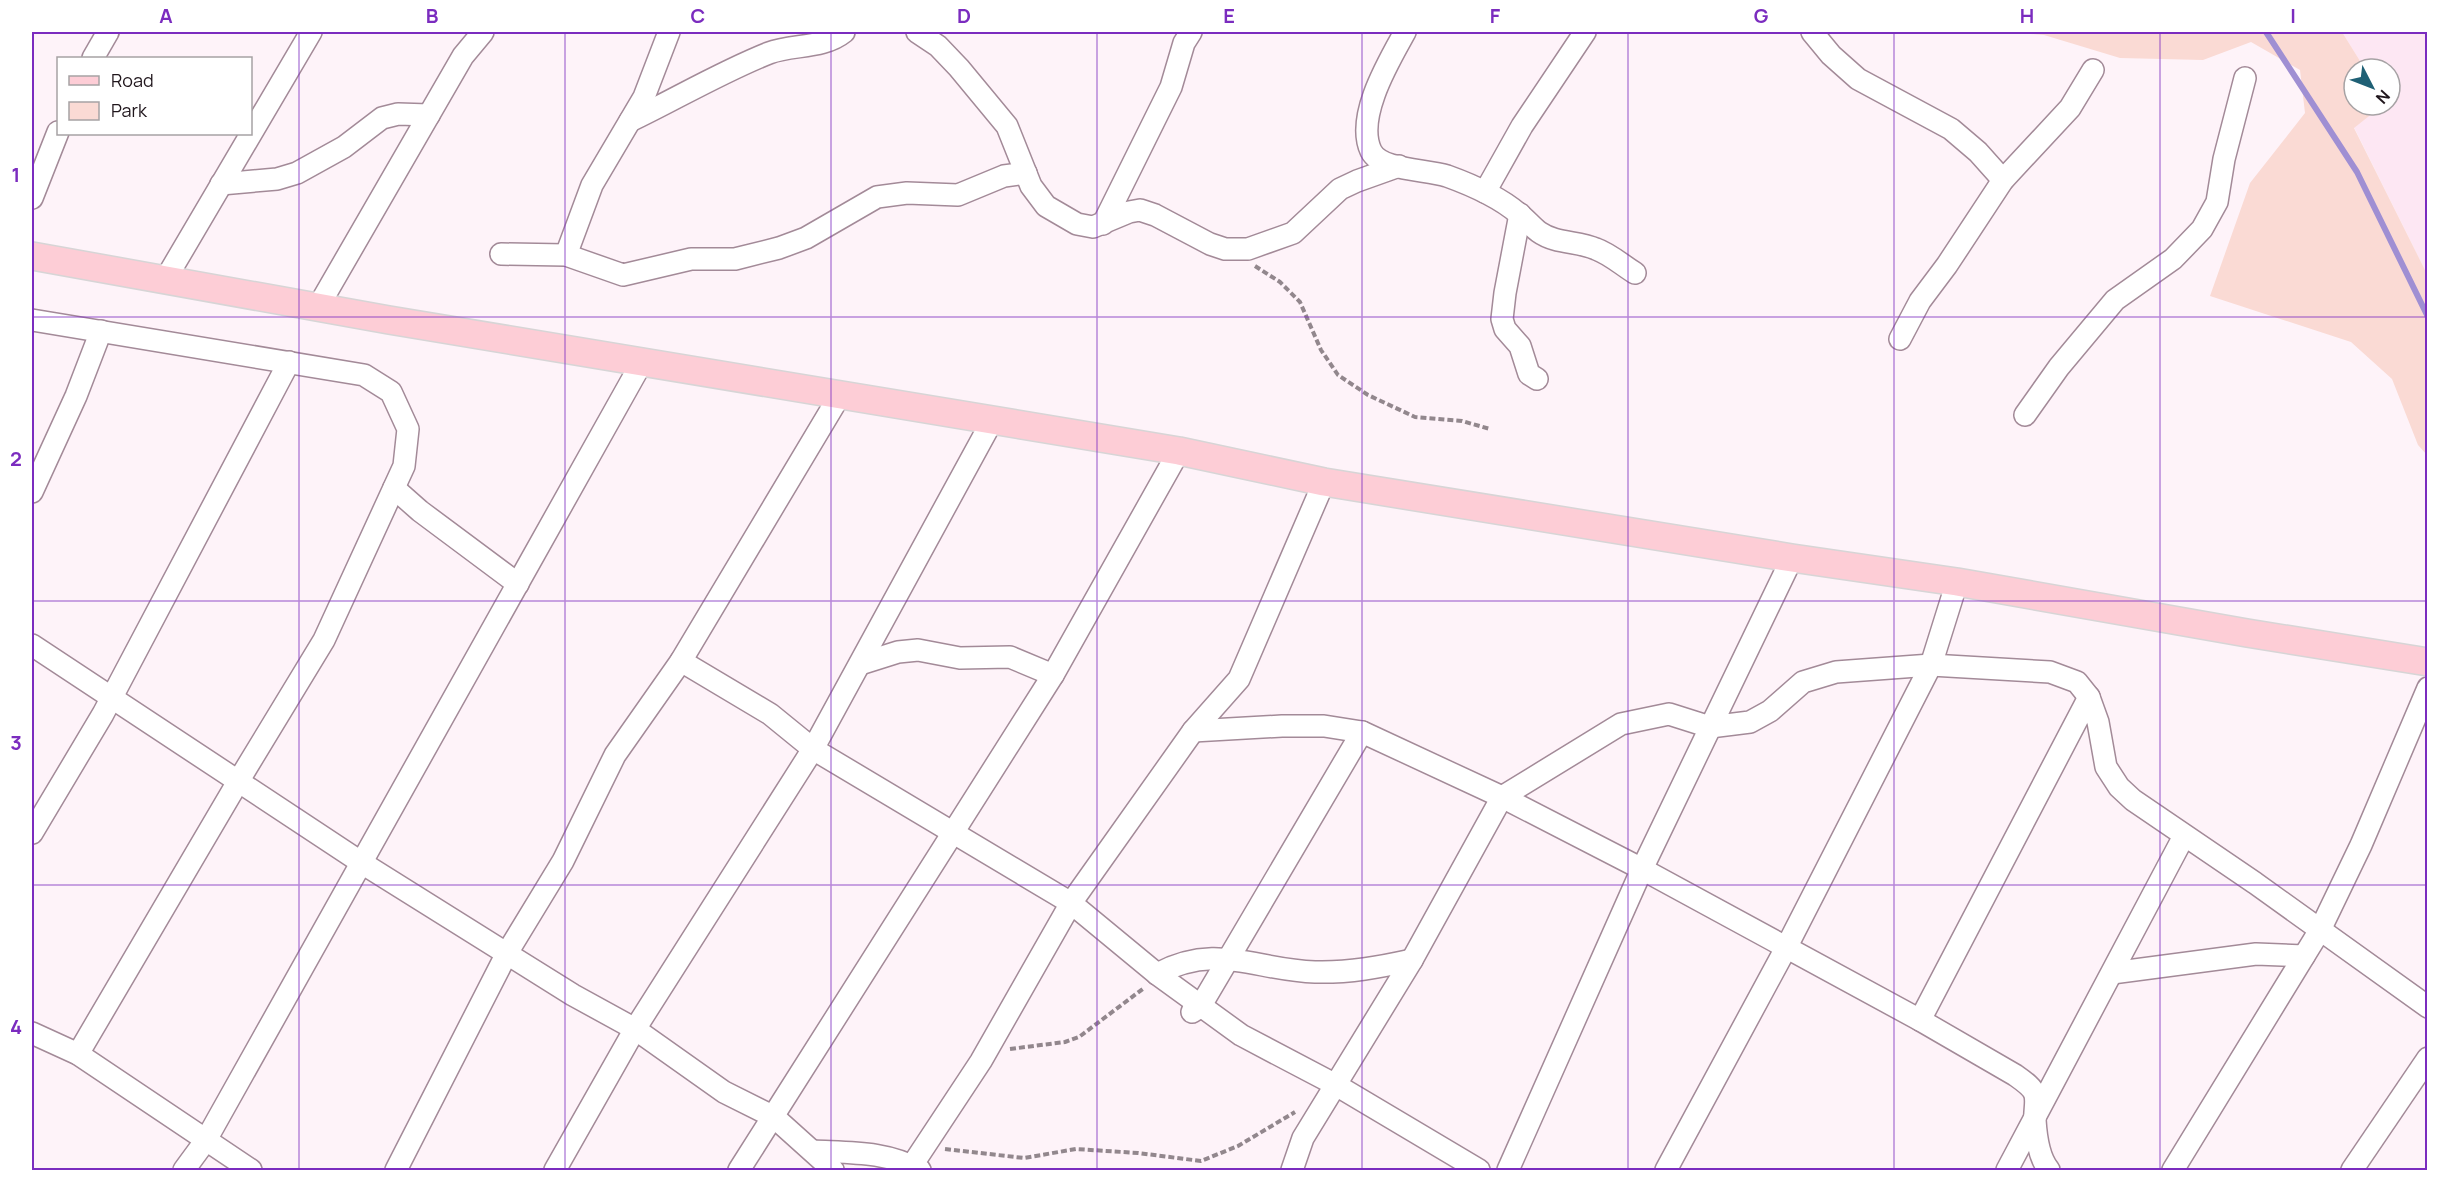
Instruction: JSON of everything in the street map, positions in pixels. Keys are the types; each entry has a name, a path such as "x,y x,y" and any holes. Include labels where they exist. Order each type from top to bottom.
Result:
{"main road":[{"path":"32,256 318,307 1179,451 1324,482 1792,558 1957,582 2427,662"}],"street":[{"path":"92,32 92,57"},
{"path":"93,57 108,32"},
{"path":"252,132 311,32"},
{"path":"318,307 463,56 483,32"},
{"path":"566,255 592,185 645,97 669,32"},
{"path":"630,122 770,52 817,43 844,32"},
{"path":"917,32 938,46 1007,126 1031,186 1046,206 1077,224 1093,227 1129,212 1140,210 1223,248 1248,249 1271,243 1293,233 1340,189 1360,161 1368,138"},
{"path":"1103,224 1171,87 1184,43 1191,32"},
{"path":"1405,32 1371,104 1367,121 1370,149 1380,162 1446,176 1485,192 1520,214 1538,232 1563,242 1596,249 1635,273"},
{"path":"1485,192 1522,126 1585,32"},
{"path":"1812,32 1831,55 1858,79 1951,129 1978,152 2003,180"},
{"path":"1900,339 1920,301 1947,265 2003,180 2065,115 2093,70"},
{"path":"2025,415 2060,367 2115,300 2173,259 2202,229 2217,202 2224,159 2245,78"},
{"path":"221,184 277,179 297,173 344,147 382,118 398,114 429,115"},
{"path":"32,198 57,135"},
{"path":"165,280 250,135"},
{"path":"1340,189 1399,166"},
{"path":"501,254 566,255 623,275 691,260 735,260 779,249 806,238 877,196 907,193 958,195 1004,176 1026,173"},
{"path":"1520,214 1504,293 1502,319 1506,329 1520,346 1529,374 1537,379"},
{"path":"32,320 364,375 391,392 408,429 404,466 324,640 78,1054"},
{"path":"32,492 76,396 101,331"},
{"path":"32,833 112,698 289,362"},
{"path":"184,1170 206,1140 642,362"},
{"path":"396,1170 507,953 563,861 615,755 681,661 840,395"},
{"path":"555,1170 635,1029 813,749 992,421"},
{"path":"739,1170 1053,675 1179,451"},
{"path":"813,1151 886,1156 914,1169 924,1147 981,1061 1071,903 1193,731 1239,679 1324,482"},
{"path":"394,488 420,511 518,584"},
{"path":"1508,1170 1642,870 1792,558"},
{"path":"1666,1170 1786,948 1931,665 1957,582"},
{"path":"32,645 362,863 573,995 635,1029 724,1092 774,1117 833,1170"},
{"path":"860,664 898,652 918,650 960,658 1010,657 1053,675"},
{"path":"681,661 771,714 813,749 1071,903 1196,1009 1332,1090 1479,1170"},
{"path":"1292,1170 1303,1138 1412,960 1502,797 1621,724 1669,714 1710,727 1750,722 1770,711 1803,682 1836,672 1931,665 2050,672 2077,682 2090,697 2098,722 2106,768 2133,800 2255,883 2427,1007"},
{"path":"2172,1170 2320,930 2361,845 2427,688"},
{"path":"1920,1020 2090,697"},
{"path":"1193,731 1324,726 1362,732 1502,797 1920,1020 2015,1075 2035,1094 2035,1120 2043,1163 2049,1170"},
{"path":"1196,1009 1362,732"},
{"path":"2007,1170 2184,836"},
{"path":"2112,973 2256,954 2304,956"},
{"path":"1157,974 1174,965 1190,961 1228,958 1280,968 1325,972 1347,972 1412,960"},
{"path":"32,1033 78,1054 251,1170"},
{"path":"2352,1170 2427,1058"}],"path":[{"path":"1223,248 1280,282 1300,302 1321,350 1338,375 1368,395 1415,417 1462,422 1490,429"},
{"path":"981,1061 1007,1049 1065,1042 1079,1037 1142,990 1157,974"},
{"path":"924,1147 1013,1158 1034,1157 1077,1149 1138,1153 1169,1159 1201,1161 1238,1146 1332,1090"}],"shaded area":[{"path":"2342,32 2427,32 2427,274 2354,127 2367,117 2402,117 2402,57 2358,57"}],"green space":[{"path":"2004,32 2342,32 2358,57 2342,57 2342,117 2368,117 2354,128 2427,274 2427,455 2418,445 2392,379 2351,342 2210,296 2250,183 2305,113 2300,70 2251,42 2203,60 2120,58 2044,35"}],"waterway":[{"path":"2266,32 2357,172 2428,317"}]}
